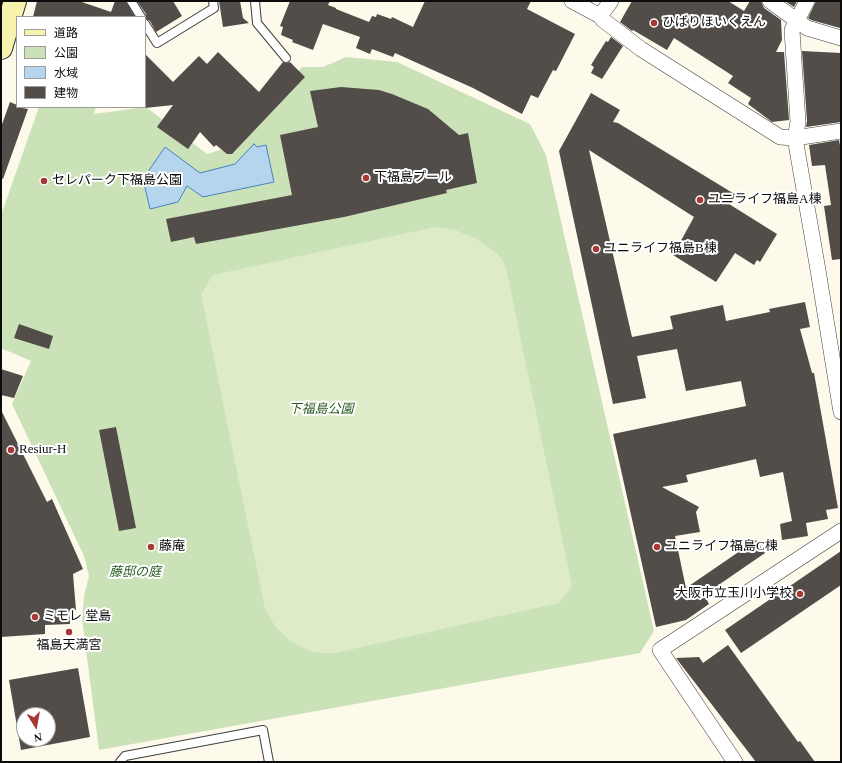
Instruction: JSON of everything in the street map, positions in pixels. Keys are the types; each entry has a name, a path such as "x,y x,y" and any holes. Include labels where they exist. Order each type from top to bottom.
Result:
{"street":[{"path":"1,48 15,1"},
{"path":"572,1 600,16 603,20 641,49 780,137 795,138 841,131"},
{"path":"600,16 611,1"},
{"path":"770,1 807,28 841,38"},
{"path":"807,1 792,30 798,122 795,138 817,263 835,344 841,412"},
{"path":"735,762 660,650 841,531"}],"lane":[{"path":"131,1 140,16"},
{"path":"146,26 157,43 214,8 213,1"},
{"path":"255,1 257,23 286,58"},
{"path":"120,762 125,756 263,730 269,762"}],"green space":[{"name":"下福島公園","path":"346,57 397,62 530,124 546,155 654,631 640,653 99,750 82,619 84,596 89,576 84,556 12,404 31,361 1,348 1,215 39,108 96,108 94,114 146,107 207,154 229,147 302,67 323,67"},
{"path":"435,227 455,230 477,239 502,259 506,268 572,586 559,603 335,653 313,652 289,640 275,626 265,609 201,294 213,275"}],"water":[{"path":"254,144 257,147 266,145 274,182 203,197 187,186 178,202 150,209 143,179 165,147 200,173 235,164"}],"building":[{"path":"37,1 79,1 111,12 115,1 126,1 134,16 33,16"},
{"path":"137,1 173,1 182,16 156,32 150,21 146,19 146,14"},
{"path":"219,1 240,1 243,18 249,23 223,27"},
{"path":"290,1 330,1 328,5 369,22 372,16 376,17 377,14 391,19 392,17 413,27 425,1 531,1 527,9 575,34 556,71 553,70 538,98 531,95 522,114 473,88 395,53 393,57 372,49 370,54 356,48 360,37 323,24 313,50 292,42 293,40 281,35 283,27 280,26"},
{"path":"632,1 728,1 744,11 750,1 761,1 764,8 781,20 782,40 776,52 784,52 789,120 772,122 748,104 751,98 728,83 733,76 674,38 667,50 633,30 632,31 620,22"},
{"path":"785,1 797,1 794,7"},
{"path":"816,1 841,1 840,28 808,18"},
{"path":"611,37 623,46 602,79 591,73 594,67 591,65 606,41 608,42"},
{"path":"802,51 841,53 841,122 806,127 807,121"},
{"path":"218,52 259,92 283,62 290,62 305,77 232,154 227,154 216,145 214,147 200,132 188,149 157,127 173,105 146,108 146,55 173,82 199,56 207,64"},
{"name":"下福島プール","path":"341,87 379,90 392,94 428,109 459,135 468,133 477,183 446,190 447,193 344,217 196,244 194,237 171,242 166,219 292,195 280,135 318,127 310,91"},
{"path":"591,93 620,110 613,122 618,123 736,195 729,204 777,234 760,262 757,260 754,265 735,253 716,282 673,255 694,217 589,150 632,337 673,329 670,316 723,305 726,321 770,312 769,309 805,302 810,327 800,329 812,373 814,373 838,508 826,510 828,519 806,523 808,536 782,540 780,524 792,521 783,472 760,477 756,459 686,475 688,482 662,487 699,507 696,512 700,532 675,536 686,588 756,540 765,553 704,595 709,604 686,620 656,627 613,434 746,406 741,381 686,391 677,349 637,356 646,398 613,404 559,151"},
{"path":"10,102 16,105 16,108 28,109 3,179 1,178 1,127"},
{"path":"839,140 841,151 841,259 832,260 824,206 831,205 825,165 812,166 809,145"},
{"path":"19,324 53,336 49,349 14,338"},
{"path":"1,369 23,376 14,398 1,395"},
{"path":"1,410 47,502 52,499 83,569 73,574 76,610 69,611 70,624 45,625 45,634 1,637"},
{"path":"116,427 136,528 119,531 99,430"},
{"path":"841,551 841,585 741,653 725,630 788,587 792,592 790,586"},
{"path":"728,645 798,742 800,741 815,762 756,762 676,658 699,657 703,663"},
{"path":"78,668 90,737 56,743 56,707 16,707 16,721 9,680"},
{"path":"20,747 37,747 21,750"}],"place":[{"name":"ひばりほいくえん","path":"654,23"},
{"name":"下福島プール","path":"366,178"},
{"name":"セレパーク下福島公園","path":"44,181"},
{"name":"ユニライフ福島A棟","path":"700,200"},
{"name":"ユニライフ福島B棟","path":"596,249"},
{"name":"Resiur-H","path":"11,450"},
{"name":"藤庵","path":"151,547"},
{"name":"ユニライフ福島C棟","path":"657,547"},
{"name":"大阪市立玉川小学校","path":"800,594"},
{"name":"ミモレ 堂島","path":"35,617"},
{"name":"福島天満宮","path":"69,632"}],"park label":[{"name":"藤邸の庭","path":"135,573"}]}
